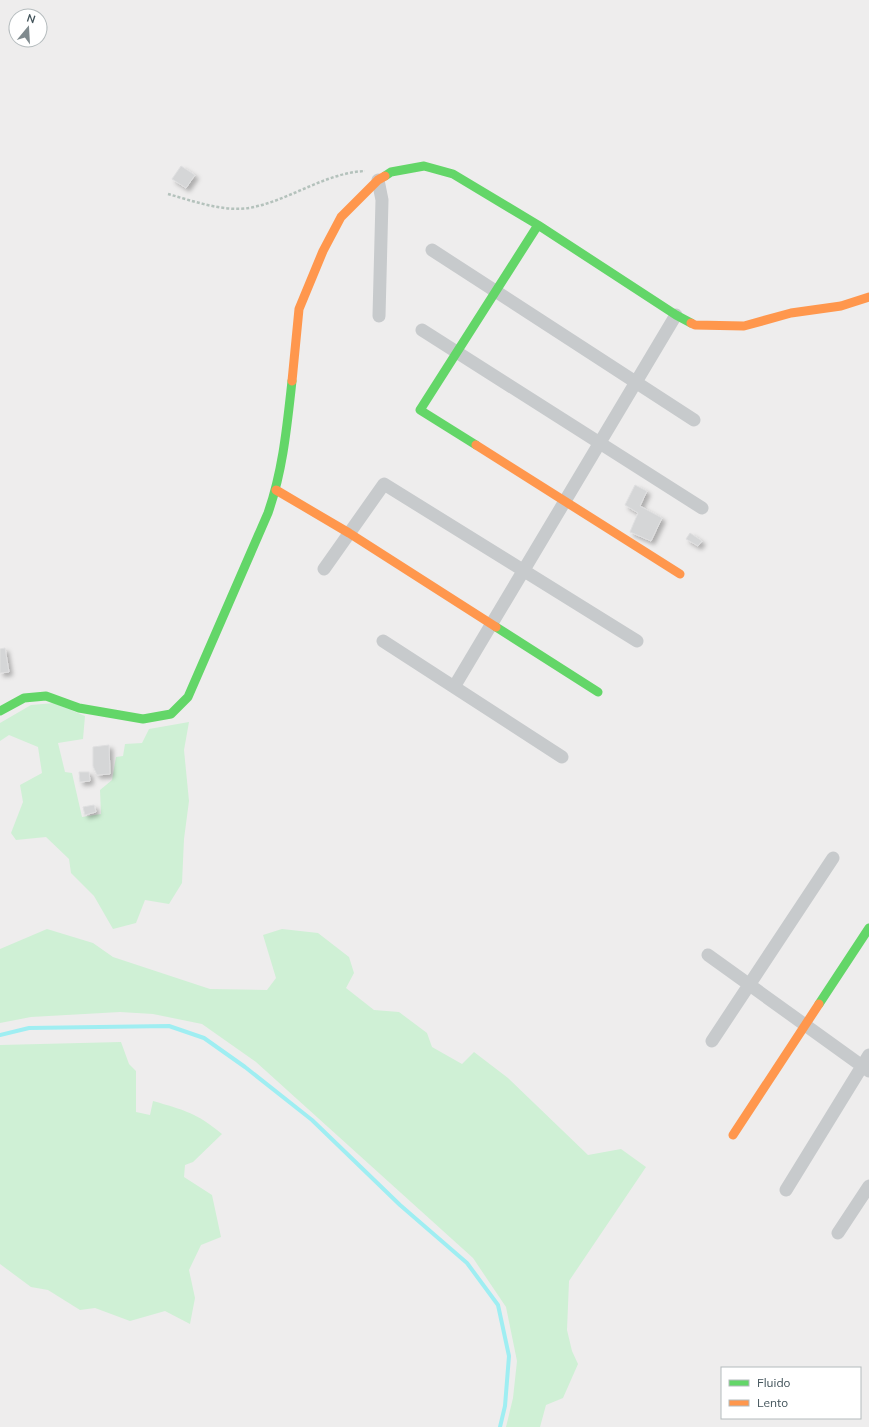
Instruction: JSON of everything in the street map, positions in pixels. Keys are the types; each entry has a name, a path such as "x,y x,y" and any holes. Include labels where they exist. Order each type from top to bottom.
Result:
{"street":[{"path":"0,711 24,698 46,696 79,708 143,719 171,714 188,697 268,513 276,490 285,447 299,309 323,251 341,217 378,180 391,172 424,166 452,174 538,224 676,315 695,325 744,326 791,313 841,306 869,297"},
{"path":"378,180 382,200 379,316"},
{"path":"538,224 420,410 680,574"},
{"path":"432,250 694,420"},
{"path":"454,687 676,315"},
{"path":"422,330 702,508"},
{"path":"324,569 384,484 637,641"},
{"path":"276,490 349,533 598,692"},
{"path":"383,641 562,757"},
{"path":"712,1041 833,858"},
{"path":"734,1135 869,928"},
{"path":"708,955 805,1025 867,1064 786,1190"},
{"path":"838,1233 869,1186"}],"path":[{"path":"168,194 223,207 248,208 272,202 350,172 366,171"}],"green space":[{"path":"54,703 85,716 83,739 58,743 65,772 72,773 82,817 101,814 100,790 112,780 116,757 123,756 125,744 142,743 149,729 189,722 184,750 189,801 184,839 182,883 169,904 145,900 136,923 113,929 94,896 71,873 69,859 46,837 16,840 11,833 23,802 20,785 42,773 38,747 9,735 0,741 0,723 31,705"},
{"path":"47,929 93,943 113,957 210,989 267,990 276,978 263,935 282,929 318,933 349,957 354,973 346,988 374,1010 399,1012 427,1033 432,1047 462,1064 474,1052 508,1078 588,1155 621,1149 646,1167 569,1281 567,1330 572,1351 578,1364 563,1398 546,1405 540,1427 506,1427 513,1398 517,1361 506,1307 473,1258 256,1062 202,1024 153,1014 120,1012 31,1017 0,1023 0,949"},
{"path":"121,1042 129,1064 136,1071 136,1112 150,1115 153,1101 190,1113 205,1121 222,1134 193,1162 185,1165 184,1177 212,1195 221,1237 201,1245 189,1270 195,1298 190,1324 165,1311 130,1321 95,1308 80,1310 48,1290 31,1287 0,1264 0,1045"}],"building":[{"path":"181,166 195,175 186,188 172,179"},
{"path":"635,485 647,491 640,506 662,518 651,541 630,532 638,513 625,505"},
{"path":"690,533 702,541 698,546 686,539"},
{"path":"5,648 9,672 0,673 0,649"},
{"path":"109,745 110,774 97,775 93,766 93,747"},
{"path":"79,772 89,772 90,781 80,782"},
{"path":"94,805 96,812 85,815 83,807"}],"waterway":[{"path":"0,1035 29,1028 169,1026 204,1038 245,1067 312,1120 400,1205 467,1263 498,1305 509,1356 505,1406 500,1427"}],"traffic: fast":[{"path":"385,176 391,172 424,166 453,174 538,225 676,315 691,323"},
{"path":"476,445 420,410 538,225"},
{"path":"0,711 24,698 46,696 79,708 143,719 171,714 188,697 268,513 281,464 292,381"},
{"path":"496,627 598,692"},
{"path":"819,1004 869,928"}],"traffic: slow":[{"path":"292,381 299,309 323,251 341,217 378,180 385,176"},
{"path":"691,323 695,325 744,326 791,313 841,306 869,297"},
{"path":"476,445 680,574"},
{"path":"276,490 349,533 496,627"},
{"path":"733,1135 819,1004"}]}
